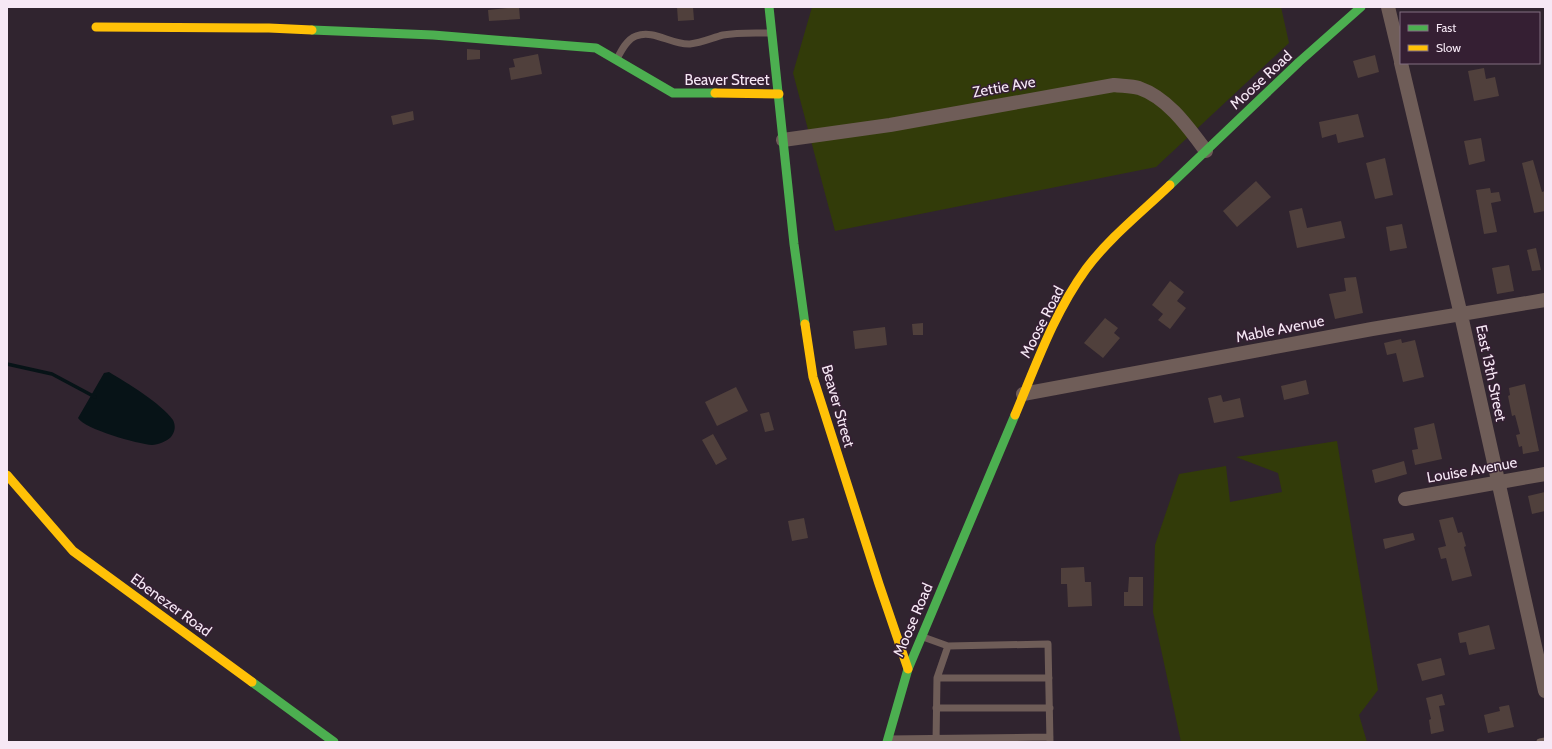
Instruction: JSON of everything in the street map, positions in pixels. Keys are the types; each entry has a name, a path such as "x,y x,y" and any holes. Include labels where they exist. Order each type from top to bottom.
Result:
{"street":[{"path":"769,7 779,94"},
{"name":"Moose Road","path":"887,740 908,669 921,637 1022,394 1053,324 1069,296 1086,270 1108,245 1299,62 1361,7"},
{"name":"East 13th Street","path":"1388,7 1400,58"},
{"name":"Beaver Street","path":"96,27 269,28 432,35 596,48 673,94 779,94 794,244 813,377 879,584 908,669"},
{"name":"East 13th Street","path":"1401,64 1461,315 1545,691"},
{"name":"Zettie Ave","path":"783,140 890,125 1114,85 1138,88 1157,97 1184,122 1206,151"},
{"name":"Mable Avenue","path":"1022,394 1372,329 1545,300"},
{"name":"Louise Avenue","path":"1405,499 1498,484 1545,474"},
{"name":"Ebenezer Road","path":"7,475 73,551 334,742"}],"lane":[{"path":"617,60 625,45 635,36 645,34 690,44 737,33 772,34"},
{"path":"887,740 1050,740 1048,644 948,646 921,637"},
{"path":"936,741 937,678 948,646"},
{"path":"937,678 1049,678"},
{"path":"936,708 1050,708"},
{"path":"1540,742 1545,741"}],"green space":[{"path":"812,7 1281,7 1289,43 1156,167 835,231 793,73"},
{"path":"1337,441 1378,690 1359,715 1367,742 1181,742 1153,612 1155,545 1179,474 1226,466 1230,502 1282,492 1278,473 1236,457"}],"shaded area":[{"path":"109,372 143,394 168,414 175,424 171,437 157,444 145,444 100,431 90,427 78,418 104,373"}],"building":[{"path":"519,7 520,19 489,21 488,10"},
{"path":"677,7 693,7 694,20 678,21"},
{"path":"467,49 480,50 480,59 467,60"},
{"path":"538,54 542,74 511,80 509,68 515,67 513,59"},
{"path":"1375,55 1379,72 1358,78 1353,61"},
{"path":"1484,68 1486,79 1495,77 1499,96 1474,101 1468,71"},
{"path":"413,111 414,120 393,125 391,116"},
{"path":"1358,114 1364,137 1338,143 1336,134 1322,138 1319,122"},
{"path":"1481,138 1485,161 1469,165 1464,141"},
{"path":"1385,158 1393,195 1375,199 1366,163"},
{"path":"1533,160 1542,192 1545,191 1545,211 1534,213 1522,163"},
{"path":"1256,181 1271,197 1237,227 1223,211"},
{"path":"1490,188 1491,193 1499,192 1501,201 1491,203 1497,232 1484,234 1476,190"},
{"path":"1302,208 1307,228 1341,221 1345,238 1297,248 1289,211"},
{"path":"1402,224 1407,248 1390,251 1386,227"},
{"path":"1536,248 1541,270 1532,271 1527,250"},
{"path":"1509,265 1514,291 1497,294 1492,268"},
{"path":"1356,277 1363,313 1335,319 1329,294 1346,291 1344,278"},
{"path":"1170,281 1184,292 1177,301 1186,308 1170,329 1158,320 1163,314 1152,305"},
{"path":"1105,318 1118,328 1114,333 1120,338 1103,358 1084,343"},
{"path":"923,323 923,335 913,335 912,324"},
{"path":"885,327 887,345 855,349 853,331"},
{"path":"1401,339 1402,343 1415,340 1424,377 1403,382 1396,353 1387,355 1384,343"},
{"path":"1306,380 1309,394 1284,400 1281,386"},
{"path":"1525,384 1539,451 1523,454 1522,446 1519,447 1516,435 1520,434 1515,415 1512,416 1508,396 1510,395 1509,388"},
{"path":"736,387 748,411 717,426 705,402"},
{"path":"1221,395 1223,402 1240,398 1244,417 1214,423 1208,398"},
{"path":"769,412 774,430 765,432 760,414"},
{"path":"1434,423 1442,459 1415,465 1412,450 1418,449 1414,428"},
{"path":"713,434 727,459 716,465 702,440"},
{"path":"1404,461 1407,474 1375,483 1372,470"},
{"path":"1545,492 1545,511 1532,514 1528,496"},
{"path":"1453,517 1458,533 1462,532 1466,546 1464,547 1472,576 1452,581 1446,558 1441,559 1438,548 1446,546 1439,520"},
{"path":"804,518 808,538 792,541 788,521"},
{"path":"1413,533 1415,540 1385,549 1383,539"},
{"path":"1084,567 1085,582 1091,582 1092,606 1068,607 1067,584 1061,584 1061,568"},
{"path":"1129,577 1143,577 1143,606 1124,606 1124,592 1128,592"},
{"path":"1489,625 1495,649 1469,655 1466,642 1460,643 1458,633"},
{"path":"1441,658 1445,675 1422,681 1417,664"},
{"path":"1442,694 1445,705 1439,706 1444,731 1431,734 1429,720 1431,719 1426,698"},
{"path":"1509,705 1514,727 1488,733 1484,715 1500,711 1499,707"}],"waterway":[{"path":"7,364 52,374 95,397"}],"traffic: fast":[{"path":"769,7 794,244 805,324"},
{"path":"1170,185 1299,62 1361,7"},
{"path":"312,30 433,35 596,48 673,93 715,93"},
{"path":"887,742 908,669 1015,415"},
{"path":"252,682 334,742"}],"traffic: slow":[{"path":"96,27 269,28 312,30"},
{"path":"715,93 779,94"},
{"path":"1015,415 1055,321 1064,303 1086,269 1105,247 1170,185"},
{"path":"805,324 813,377 879,584 908,669"},
{"path":"7,475 73,551 252,682"}]}
